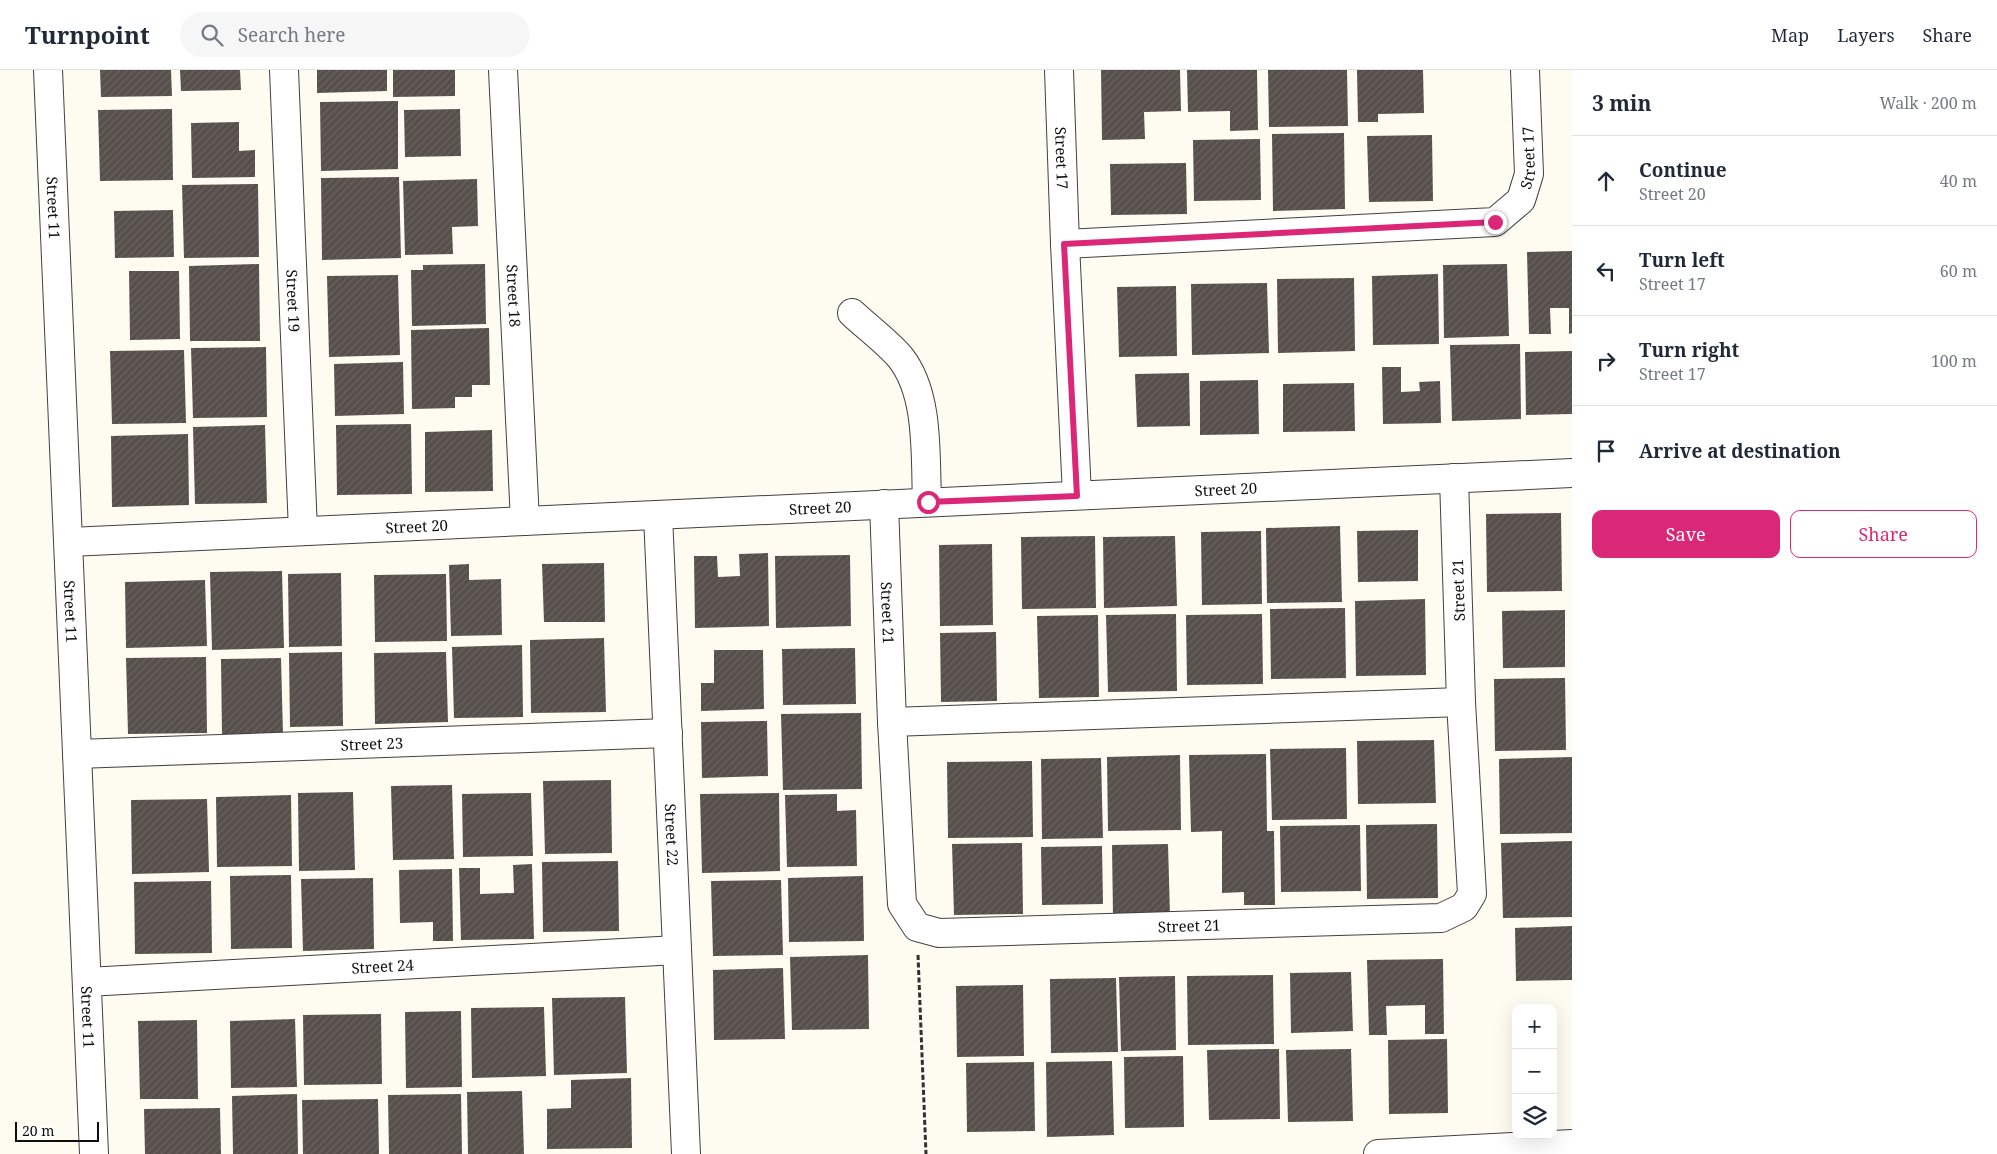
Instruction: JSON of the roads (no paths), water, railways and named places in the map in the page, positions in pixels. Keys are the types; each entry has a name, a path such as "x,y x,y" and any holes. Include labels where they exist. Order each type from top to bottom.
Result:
{"street":[{"name":"Street 11","path":"48,70 94,1154"},
{"name":"Street 19","path":"284,70 304,531"},
{"name":"Street 18","path":"504,70 525,521"},
{"name":"Street 17","path":"1059,70 1064,244 1077,496"},
{"name":"Street 17","path":"1064,244 1495,222 1521,200 1529,174 1525,70"},
{"path":"852,312 900,357 915,381 922,408 928,502"},
{"name":"Street 20","path":"69,542 1572,473"},
{"name":"Street 21","path":"884,504 892,722 902,904 917,927 939,933 1441,918 1464,907 1472,894 1461,702 1454,478"},
{"name":"Street 22","path":"658,515 686,1154"},
{"path":"892,722 1461,702"},
{"name":"Street 23","path":"77,754 668,733"},
{"name":"Street 24","path":"87,982 678,950"},
{"path":"1378,1154 1572,1144"}]}
